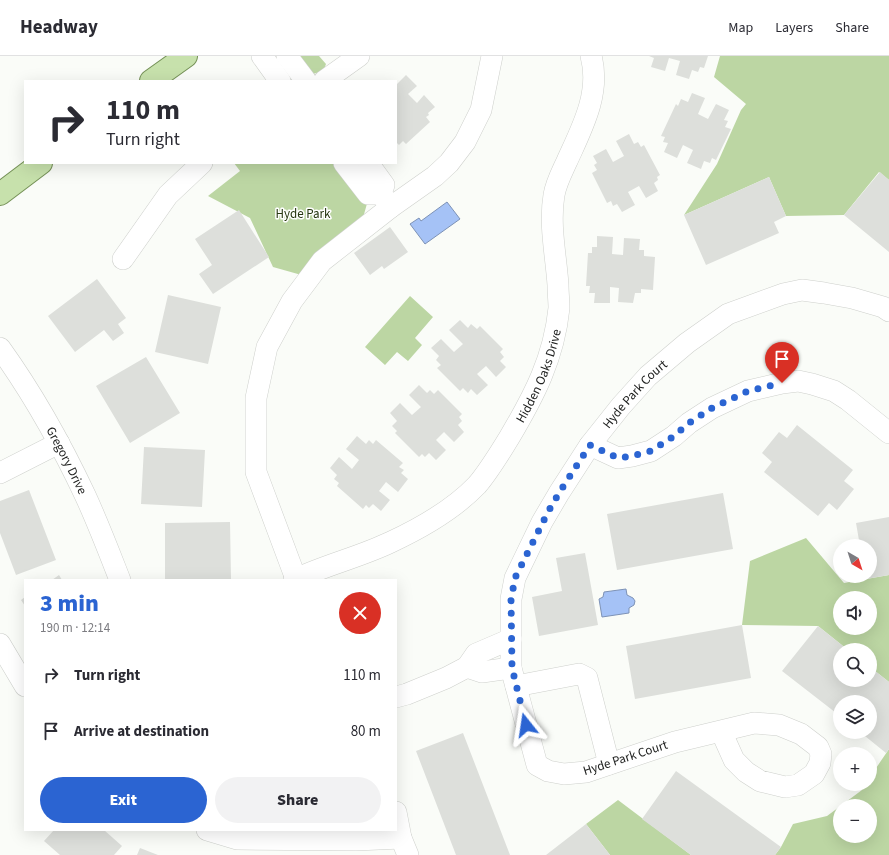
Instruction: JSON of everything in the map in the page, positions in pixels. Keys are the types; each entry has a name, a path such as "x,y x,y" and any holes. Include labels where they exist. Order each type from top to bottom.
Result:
{"main road":[{"path":"153,80 186,56"},
{"path":"0,194 40,164"}],"street":[{"path":"262,56 279,80"},
{"path":"287,56 305,80"},
{"path":"325,80 358,56"},
{"name":"Hidden Oaks Drive","path":"295,579 256,472 256,398 267,347 292,301 322,261 385,199 435,176 449,163 466,142 481,110 492,56"},
{"name":"Hidden Oaks Drive","path":"298,579 390,543 435,518 459,501 489,469 538,388 550,356 559,307 553,239 552,206 554,193 559,178 582,130 592,98 594,67 590,56"},
{"path":"123,259 168,195 201,164"},
{"path":"345,164 368,194 385,199 384,185 369,164"},
{"name":"Hyde Park Court","path":"721,731 675,742 586,772 564,774 548,771 537,765 514,677 511,639 511,600 515,578 552,505 590,445 621,406 648,376 687,343 728,314 783,294 802,290 824,292 852,298 883,307 889,311"},
{"name":"Gregory Drive","path":"0,348 20,375 59,443 86,496 120,579"},
{"path":"590,445 618,458 651,451 712,408 748,391 782,383 798,382 812,384 834,391 848,400 889,433"},
{"path":"0,472 59,443"},
{"path":"397,697 446,678 468,667 476,654 511,639"},
{"path":"0,644 24,684"},
{"path":"468,667 482,672 514,677 579,674 587,678 609,764"},
{"path":"209,831 236,847 349,840 404,846 397,816"}],"green space":[{"path":"296,56 319,56 326,64 321,71 313,74"},
{"path":"720,56 889,56 889,180 879,172 844,215 786,216 769,177 684,215 717,164 741,110 746,104 714,77"},
{"name":"Hyde Park","path":"235,164 341,164 368,200 361,225 305,276 273,267 250,218 208,196 240,171"},
{"path":"410,296 433,317 415,338 422,345 408,361 397,352 385,365 365,347"},
{"path":"806,538 833,570 833,583 877,583 877,577 889,575 889,682 877,673 877,643 839,643 818,626 742,625 750,561"},
{"path":"889,749 889,855 775,855 793,824 827,816 833,811 833,843 877,843 877,799 850,799 861,791 877,791 877,767"},
{"path":"618,800 691,855 610,855 586,824"}],"water":[{"path":"447,202 460,219 425,244 410,224 419,218 421,221"},
{"path":"626,589 627,595 635,601 634,605 629,608 629,613 602,617 599,599 603,597 604,592"}],"building":[{"path":"649,56 708,56 704,68 700,67 698,72 692,70 689,79 676,75 680,61 669,58 665,71 651,67 654,58"},
{"path":"406,75 417,86 408,94 417,103 424,95 435,107 426,117 430,122 406,144 403,141 399,145 397,143 397,84"},
{"path":"692,93 705,98 698,114 708,119 716,104 729,110 724,120 728,121 725,127 731,129 716,160 712,158 710,163 704,161 701,169 687,163 693,150 683,145 677,158 664,152 668,143 663,142 665,137 661,136 676,104 678,106 681,99 688,102"},
{"path":"629,134 634,144 638,142 641,147 644,145 660,175 657,177 658,180 654,183 658,191 646,198 639,186 628,192 635,205 622,212 617,204 613,206 611,201 607,203 592,173 597,170 594,165 597,163 593,156 606,149 613,162 624,156 616,141"},
{"path":"880,172 889,180 889,252 844,215"},
{"path":"769,177 786,216 774,222 779,233 706,265 684,215"},
{"path":"239,210 269,257 213,294 199,274 212,265 195,239"},
{"path":"390,227 408,252 384,269 382,266 370,275 354,253"},
{"path":"597,236 613,237 612,254 623,255 624,238 640,239 639,250 644,250 644,256 655,257 653,290 641,289 641,293 635,293 633,303 618,302 619,288 610,287 610,303 594,303 595,293 589,293 590,286 586,286 588,253 592,253 592,247 597,247"},
{"path":"97,279 126,318 118,324 124,333 113,341 104,330 75,352 48,316"},
{"path":"168,295 221,307 208,364 155,352"},
{"path":"460,320 468,328 471,324 477,329 480,326 503,349 500,352 504,357 500,361 506,367 496,377 486,366 477,374 488,385 477,395 471,389 468,393 463,388 460,391 437,368 441,365 436,360 439,356 431,348 441,339 454,352 463,344 449,330"},
{"path":"146,357 180,413 130,443 96,386"},
{"path":"419,385 427,393 430,390 434,394 438,390 462,414 459,417 462,421 458,425 464,432 454,442 444,432 436,440 446,450 436,460 429,453 425,457 422,454 419,457 395,433 397,431 392,426 397,421 390,413 400,403 412,415 421,407 409,395"},
{"path":"797,425 853,470 844,481 854,489 837,510 829,503 818,516 764,472 772,462 762,453 779,432 787,438"},
{"path":"357,436 366,444 369,440 373,444 376,440 403,463 399,467 404,470 401,473 408,479 398,492 386,482 379,491 390,500 381,511 373,504 369,508 366,505 363,509 337,486 339,483 334,479 337,475 330,468 339,457 352,469 359,460 346,449"},
{"path":"144,447 205,450 202,507 141,504"},
{"path":"29,490 56,560 16,575 0,533 0,501"},
{"path":"723,493 733,549 617,570 607,514"},
{"path":"889,517 889,575 877,577 877,539 859,539 856,523"},
{"path":"230,522 231,579 165,579 165,523"},
{"path":"585,553 598,625 539,636 532,597 562,591 556,558"},
{"path":"59,575 61,579 53,579"},
{"path":"24,598 24,604 21,600"},
{"path":"742,625 751,678 635,699 626,646"},
{"path":"818,626 839,643 833,643 833,687 877,687 877,673 889,682 889,749 886,753 869,739 877,739 877,695 833,695 833,711 782,671"},
{"path":"463,733 510,855 456,855 416,751"},
{"path":"676,771 781,847 775,855 691,855 642,819"},
{"path":"586,824 610,855 546,855"},
{"path":"53,831 105,831 122,846 114,855 60,855 44,841"},
{"path":"140,848 158,855 137,855"}],"route":[{"path":"526,725 512,668 511,600 515,578 542,522 590,445 618,458 651,451 712,408 748,391 782,383"}]}
